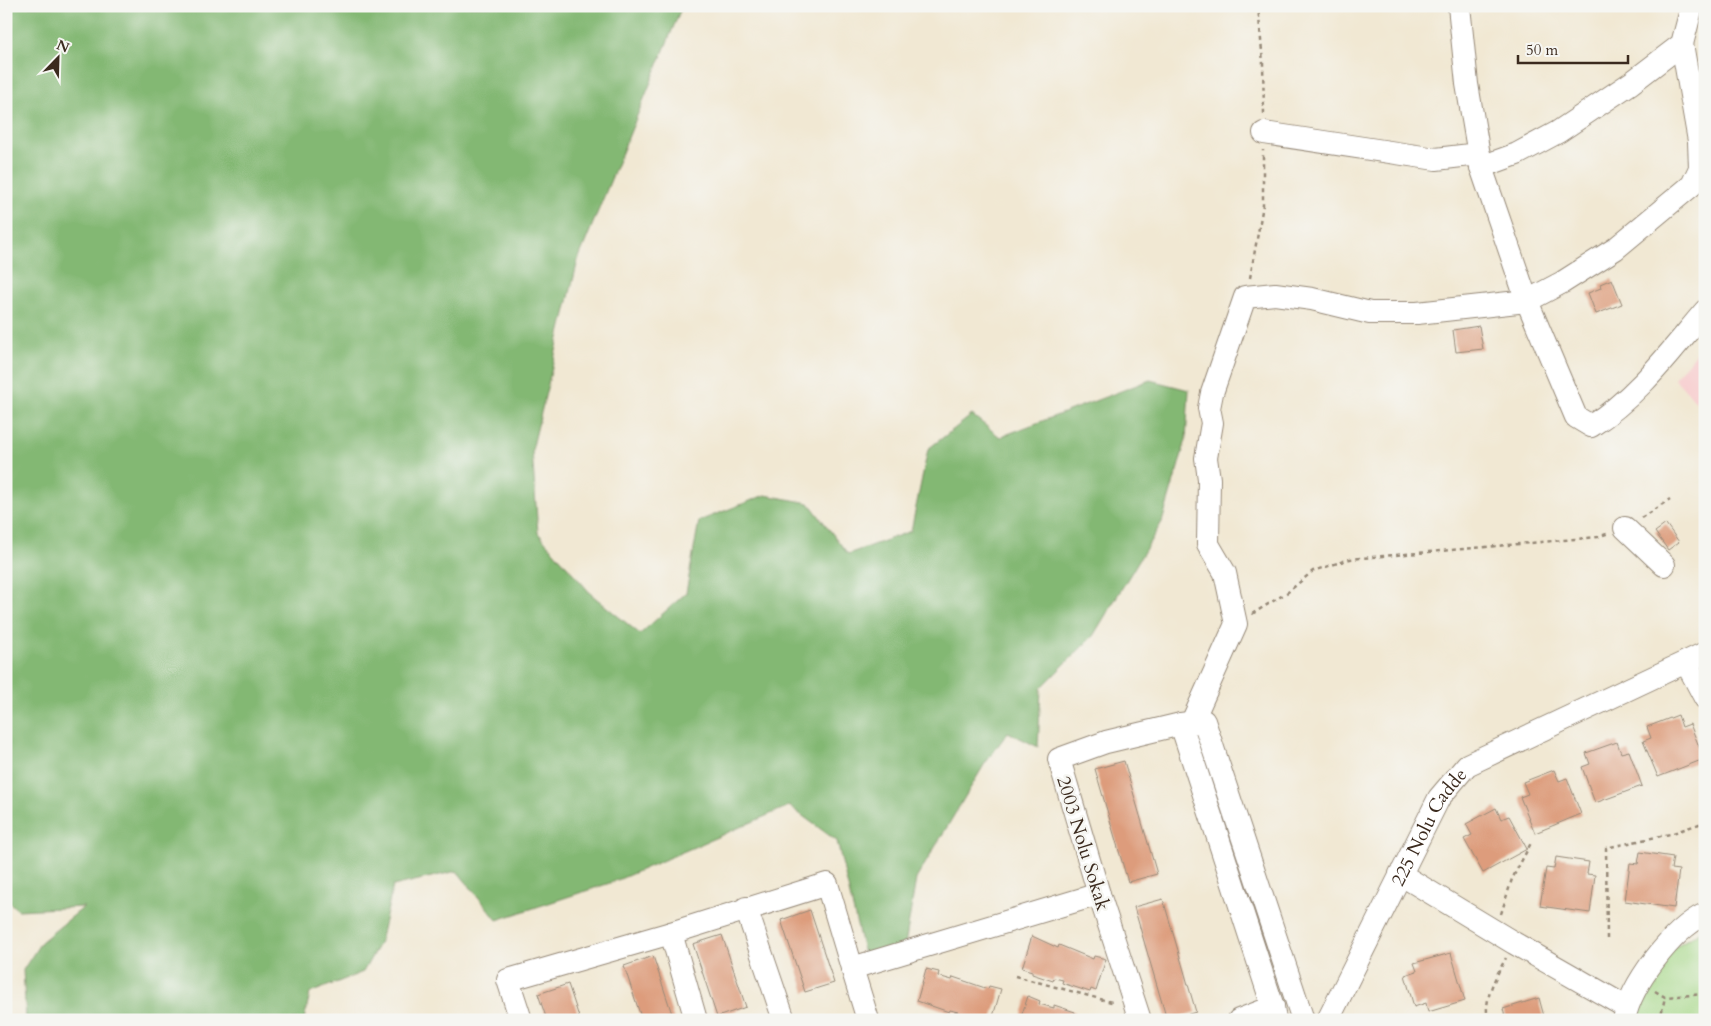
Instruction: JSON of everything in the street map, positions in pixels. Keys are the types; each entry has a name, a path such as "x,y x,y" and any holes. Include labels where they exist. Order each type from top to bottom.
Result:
{"street":[{"path":"1459,6 1467,84 1480,160 1526,301 1576,417 1591,426 1613,412 1645,380 1705,311"},
{"path":"1239,1020 1274,1014 1187,723 1236,624 1224,573 1208,544 1209,488 1206,458 1212,423 1209,408 1212,393 1245,297 1284,295 1312,299 1370,313 1416,313 1526,301 1563,282 1615,249 1692,185 1700,168 1699,141 1682,44 1692,6"},
{"path":"1264,133 1436,159 1480,160 1517,154 1558,132 1631,83 1682,44"},
{"path":"1625,528 1664,565"},
{"path":"1695,658 1705,698"},
{"name":"225 Nolu Cadde","path":"1328,1020 1439,798 1467,764 1695,658"},
{"path":"1187,723 1204,721 1303,1020"},
{"name":"2003 Nolu Sokak","path":"1138,1014 1099,894 1059,759 1106,742 1187,723"},
{"path":"1400,874 1625,1013 1667,943 1691,921 1705,914"},
{"path":"521,1020 508,980 671,933 827,884 868,1020"},
{"path":"852,968 1099,894"},
{"path":"746,908 784,1020"},
{"path":"671,933 696,1020"}],"path":[{"path":"1236,624 1288,592 1312,571 1333,562 1350,558 1598,537 1625,528 1670,499"},
{"path":"1607,939 1606,848 1670,834 1705,822"},
{"path":"1488,1020 1485,1008 1494,982 1505,938 1512,879 1531,843"},
{"path":"1015,976 1138,1014"},
{"path":"1660,1020 1665,997 1678,994 1705,994"},
{"path":"1698,1020 1705,1002"},
{"path":"955,1018 964,1020"}],"shaded area":[{"path":"1705,344 1705,411 1674,378"}],"green space":[{"path":"6,6 682,6 578,260 532,450 538,533 592,595 640,634 686,593 699,521 765,495 809,503 848,554 911,531 928,449 972,415 1000,437 1150,380 1189,390 1186,440 1162,522 1093,636 1041,688 1038,747 1008,732 984,765 916,879 905,945 865,959 837,841 789,806 613,882 497,920 457,871 393,886 380,942 363,972 310,993 304,1020 26,1020 23,970 41,942 84,907 18,910 6,900"},
{"path":"1705,929 1705,1020 1636,1020 1639,1009 1669,950"}],"building":[{"path":"1612,279 1622,304 1596,314 1588,293 1601,288 1600,284"},
{"path":"1479,326 1483,349 1456,352 1453,330"},
{"path":"1666,524 1679,542 1668,550 1655,532"},
{"path":"1678,715 1682,727 1690,724 1704,759 1658,777 1643,741 1651,738 1647,727"},
{"path":"1617,742 1621,753 1629,751 1642,786 1595,803 1582,767 1590,764 1586,753"},
{"path":"1124,761 1157,874 1128,882 1095,769"},
{"path":"1554,770 1559,781 1567,778 1581,814 1535,833 1520,797 1528,794 1523,782"},
{"path":"1496,808 1501,819 1509,816 1527,849 1483,873 1464,839 1472,835 1466,824"},
{"path":"1705,847 1705,859 1700,848"},
{"path":"1640,852 1673,857 1671,869 1679,870 1674,908 1625,901 1630,863 1638,864"},
{"path":"1556,857 1589,862 1587,874 1595,875 1590,913 1540,906 1546,868 1554,869"},
{"path":"1163,899 1196,1012 1169,1020 1167,1020 1134,907"},
{"path":"810,910 834,983 805,992 781,920"},
{"path":"722,935 746,1007 717,1017 693,944"},
{"path":"1032,936 1058,948 1059,945 1093,959 1094,956 1106,959 1096,991 1091,989 1090,992 1062,983 1063,980 1054,978 1053,981 1032,974 1032,971 1022,968"},
{"path":"1451,953 1465,1001 1428,1012 1426,1003 1414,1007 1405,975 1417,971 1414,963"},
{"path":"653,956 674,1020 642,1020 624,966"},
{"path":"926,969 939,972 938,976 952,980 953,977 988,989 989,986 1001,989 992,1020 976,1020 958,1015 958,1012 950,1010 949,1012 917,1001"},
{"path":"568,984 580,1020 547,1020 538,994"},
{"path":"1028,996 1040,1001 1039,1004 1054,1008 1054,1005 1075,1012 1074,1015 1088,1020 1020,1020"},
{"path":"1539,998 1545,1020 1497,1020 1505,1017 1503,1009"}]}
